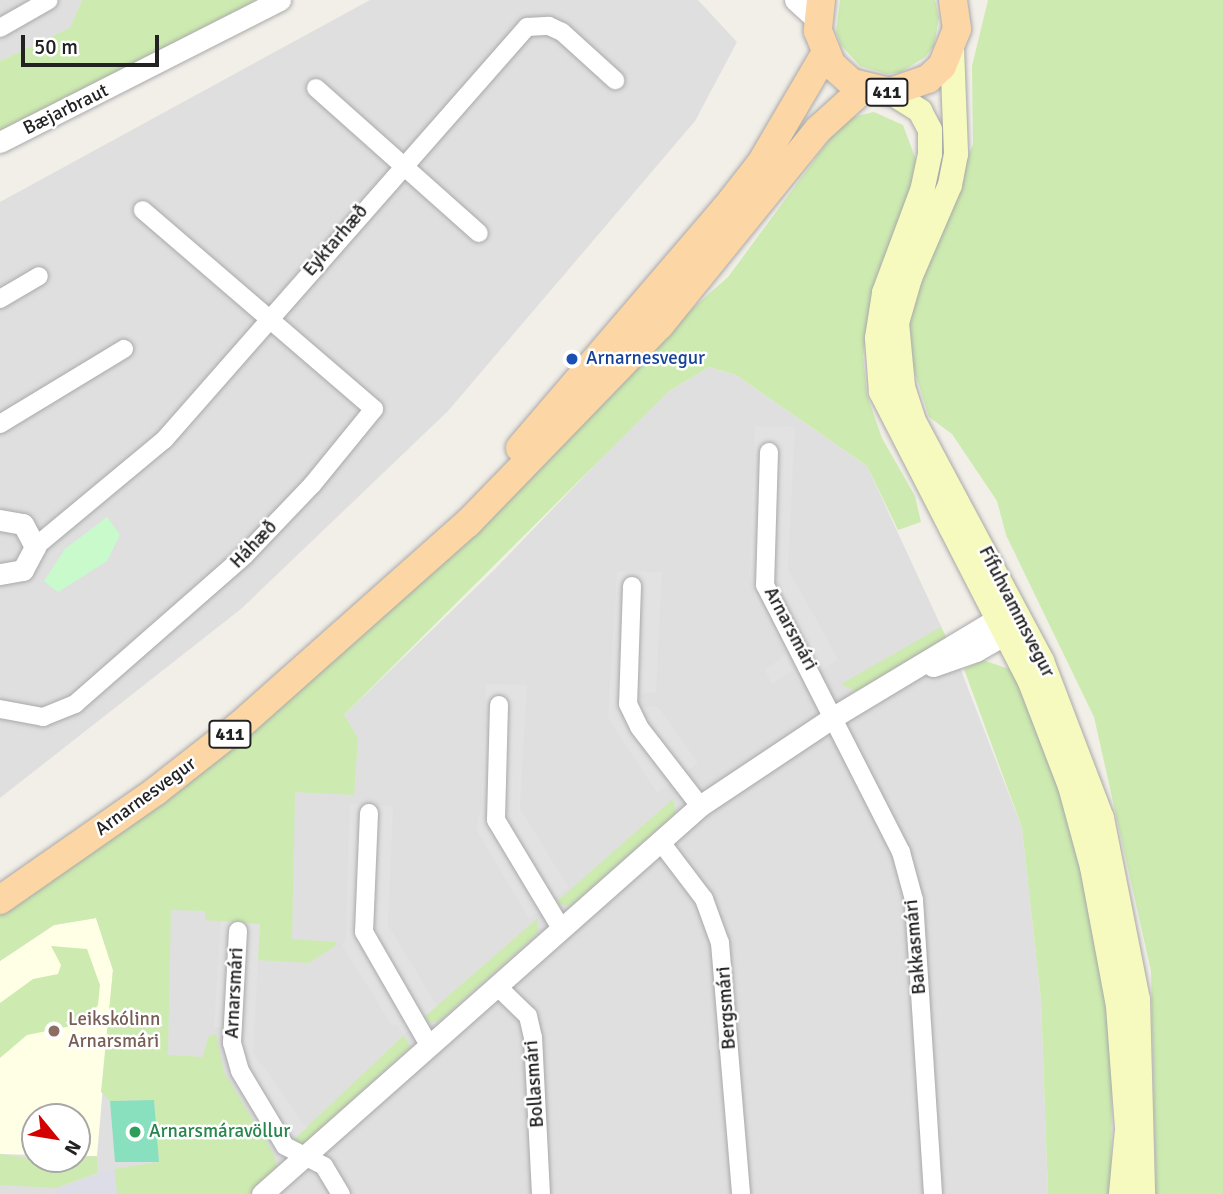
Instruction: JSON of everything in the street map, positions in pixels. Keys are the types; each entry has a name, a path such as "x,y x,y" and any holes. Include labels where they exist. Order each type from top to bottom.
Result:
{"main road":[{"path":"952,48 957,3"},
{"name":"411","path":"819,10 825,54 841,75 877,90"},
{"name":"Arnarnesvegur","path":"0,900 156,791 239,726 521,472 660,325 811,138 877,90 928,79 952,48"},
{"name":"Fífuhvammsvegur","path":"952,48 956,154 950,185 910,278 897,323 897,353 915,424 1010,621 1051,732 1092,867 1118,1006 1127,1129 1121,1194"},
{"name":"Arnarnesvegur","path":"441,545 489,482 726,209 761,163 825,54"},
{"name":"Fífuhvammsvegur","path":"877,90 920,111 930,130 930,154 923,188 884,293 877,338 881,393 1073,735 1102,818 1120,889 1139,999 1143,1194"},
{"path":"1127,1129 1135,1160 1134,1194"}],"street":[{"path":"0,28 50,0"},
{"name":"Bæjarbraut","path":"0,142 280,0"},
{"path":"795,0 819,10"},
{"name":"Eyktarhæð","path":"32,538 63,526 164,440 402,165 527,27 549,26 562,32 615,80"},
{"path":"316,88 479,233"},
{"path":"143,210 268,320"},
{"path":"0,299 39,276"},
{"name":"Háhæð","path":"0,709 43,717 75,704 245,555 312,485 374,409 268,320"},
{"path":"0,424 124,349"},
{"name":"Arnarsmári","path":"769,452 765,585 835,716"},
{"path":"0,574 23,570 32,538 2,516"},
{"path":"632,586 626,692 632,716 700,806"},
{"path":"262,1194 700,806 835,716 1010,621"},
{"path":"499,705 496,820 561,928"},
{"name":"Bakkasmári","path":"835,716 901,852 914,900 933,1194"},
{"path":"369,813 364,932 429,1047"},
{"name":"Bergsmári","path":"660,841 704,899 720,943 741,1194"},
{"name":"Arnarsmári","path":"239,931 232,1027 235,1055 285,1146 324,1167 341,1194"},
{"name":"Bollasmári","path":"497,986 528,1016 533,1037 541,1194"}],"shaded area":[{"path":"0,0 82,0 71,28 0,61"},
{"path":"370,0 698,0 737,42 695,121 448,411 241,609 0,798 0,202"},
{"path":"709,367 736,375 867,466 959,665 1022,828 1041,1000 1048,1194 0,1194 0,954 343,716 495,569 669,391"},
{"path":"755,426 795,427 788,569 838,659 800,685 792,671 772,684 765,670 786,654 755,599 749,573"},
{"path":"617,571 662,572 656,692 639,694 640,707 658,707 698,763 657,793 608,718"},
{"path":"486,684 527,685 520,808 568,887 529,919 476,829 481,807"},
{"path":"350,804 393,806 388,925 437,1006 404,1035 396,1024 392,1026 342,945 346,940"},
{"name":"Leikskólinn Arnarsmári","path":"96,918 113,970 97,1156 91,1156 91,1103 21,1103 21,1155 0,1154 0,961 54,925"},
{"path":"221,921 260,924 253,1052 307,1128 285,1146 240,1071 232,1027 214,1027"},
{"path":"114,1169 117,1194 56,1194 57,1189"}],"green space":[{"path":"82,0 261,0 0,131 0,61 70,28"},
{"path":"840,0 935,0 939,18 934,46 925,57 901,72 887,74 860,66 841,45 836,32"},
{"path":"988,0 1223,0 1223,1194 1156,1194 1151,971 1094,717 1006,535 997,501 952,434 929,417 907,348 910,300 973,144 972,66"},
{"path":"874,112 903,125 916,160 910,191 873,286 863,356 867,395 882,438 915,496 921,522 898,530 867,466 736,375 709,367 669,391 344,715 358,738 354,795 295,792 292,939 336,942 335,946 309,963 257,960 260,924 205,920 205,911 171,910 168,1055 203,1057 208,1037 216,1034 224,1072 274,1155 278,1169 248,1194 117,1194 114,1169 159,1162 154,1100 110,1101 101,1092 113,970 96,918 54,925 0,961 0,906 72,858 728,277 838,128 852,117"},
{"path":"107,517 120,535 107,561 58,592 44,581 65,549"},
{"path":"941,627 948,641 859,693 841,684"},
{"path":"983,660 1009,669 1022,685 1049,752 1093,913 1112,1055 1111,1194 1048,1194 1041,1000 1022,828 964,669"},
{"path":"673,799 676,813 570,906 555,903"},
{"path":"538,918 538,933 439,1021 428,1022 424,1017"},
{"path":"51,946 87,949 100,985 98,1005 89,1018 76,1025 27,1035 0,1058 0,1003 33,979 58,974 61,965"},
{"path":"404,1035 410,1047 301,1146 291,1142"},
{"name":"Arnarsmáravöllur","path":"154,1100 159,1162 115,1162 110,1101"},
{"path":"0,1154 21,1157 21,1173 91,1173 91,1156 97,1156 97,1173 56,1188 0,1185"}],"place":[{"name":"Arnarnesvegur","path":"572,359"},
{"name":"Leikskólinn Arnarsmári","path":"54,1031"},
{"name":"Arnarsmáravöllur","path":"135,1132"}]}
